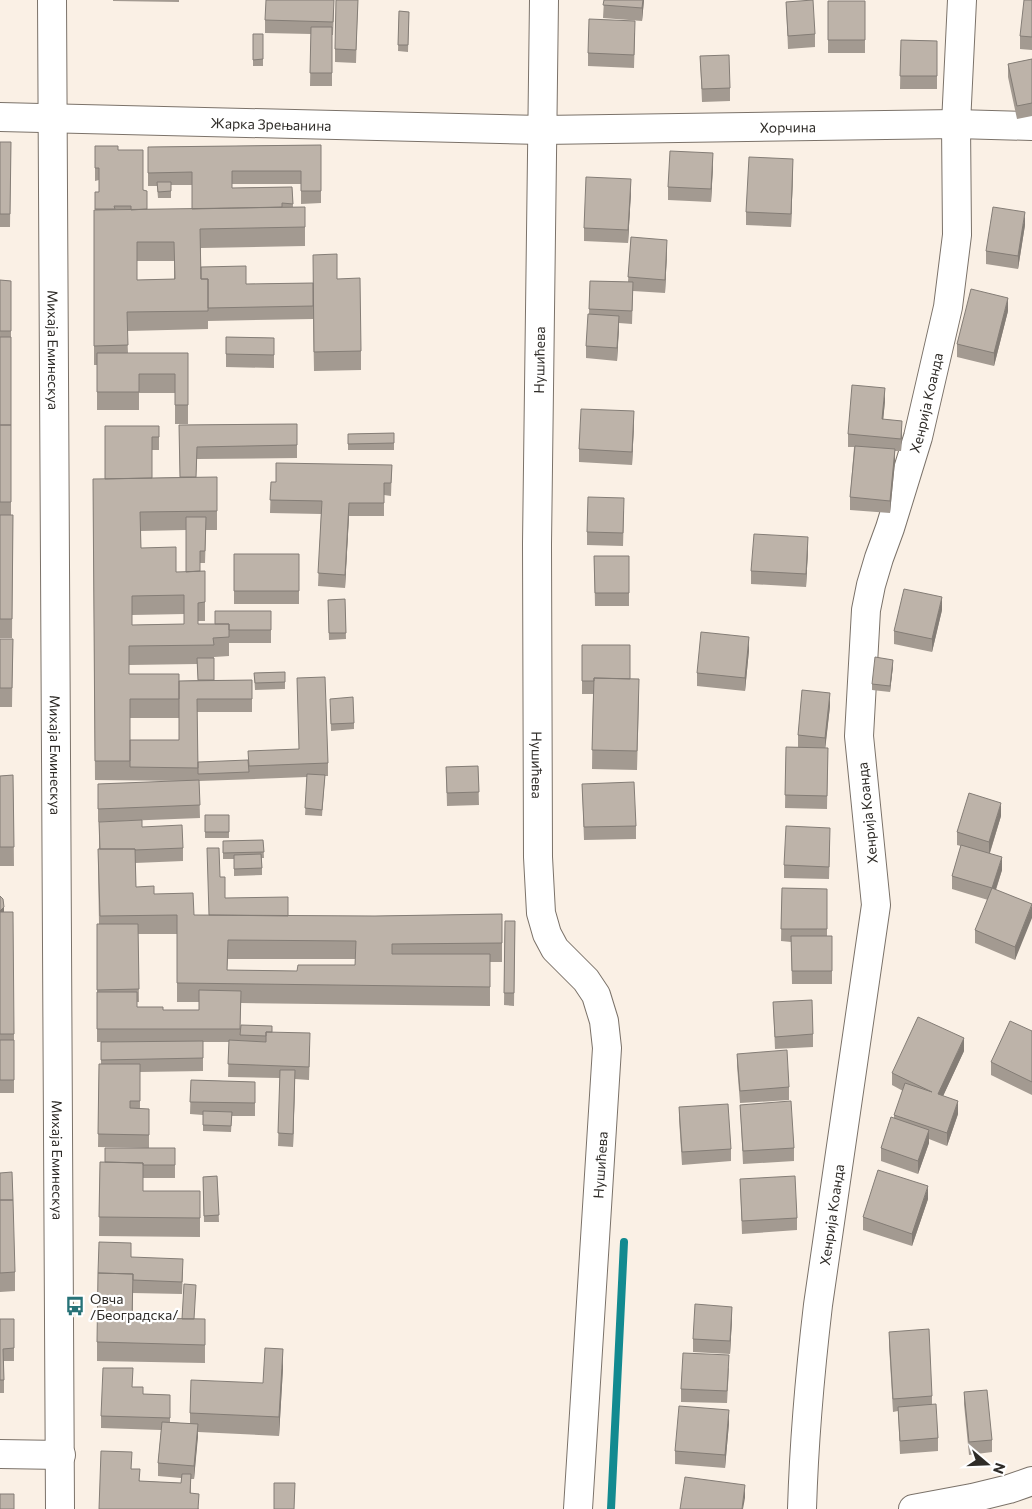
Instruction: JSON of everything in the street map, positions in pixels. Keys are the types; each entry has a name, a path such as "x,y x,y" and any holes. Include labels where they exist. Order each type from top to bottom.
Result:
{"street":[{"name":"Михаја Еминескуа","path":"52,0 60,1509"},
{"name":"Нушићева","path":"544,0 537,544 538,857 541,913 547,934 555,949 586,980 596,995 604,1021 607,1048 578,1509"},
{"name":"Хенрија Коанда","path":"802,1509 804,1453 816,1325 876,905 859,736 866,610 878,558 890,528 918,437 948,307 957,235 956,124 962,0"},
{"name":"Жарка Зрењанина","path":"0,117 542,130"},
{"name":"Хорчина","path":"542,130 956,124 1032,126"},
{"path":"0,1454 61,1455"},
{"path":"913,1509 972,1498 1032,1481"}],"building":[{"path":"266,0 334,0 333,22 265,20"},
{"path":"336,0 358,0 356,50 335,49"},
{"path":"604,0 643,0 642,8 603,5"},
{"path":"813,0 815,34 788,36 786,2"},
{"path":"1024,0 1032,0 1032,37 1020,36"},
{"path":"828,1 865,1 865,40 828,40"},
{"path":"399,11 409,12 408,45 398,45"},
{"path":"589,19 635,21 634,55 588,53"},
{"path":"311,27 332,27 332,73 310,73"},
{"path":"253,34 263,34 263,59 253,60"},
{"path":"901,40 937,41 937,76 900,76"},
{"path":"729,55 730,88 702,89 700,56"},
{"path":"1032,59 1032,103 1017,106 1008,64"},
{"path":"0,142 11,142 10,214 0,214"},
{"path":"321,145 321,191 301,191 301,171 232,171 232,188 292,187 293,204 282,203 282,207 192,209 192,172 148,173 148,147"},
{"path":"95,146 118,146 118,150 143,150 143,190 147,191 147,209 131,210 131,206 114,206 115,209 95,209 95,192 99,192 99,168 95,168"},
{"path":"670,151 713,153 711,189 668,187"},
{"path":"749,157 793,159 791,214 746,212"},
{"path":"586,177 631,179 628,230 584,228"},
{"path":"157,182 171,182 171,191 158,192"},
{"path":"305,207 305,227 200,229 201,279 208,279 208,311 127,312 128,345 94,346 94,210","holes":["137,242 174,242 175,279 137,280"]},
{"path":"993,207 1025,212 1018,256 986,251"},
{"path":"631,237 667,240 665,280 628,277"},
{"path":"337,254 337,279 360,278 361,351 314,352 313,255"},
{"path":"246,266 246,284 313,283 313,306 208,308 208,279 201,279 201,267"},
{"path":"0,280 11,281 11,331 0,331"},
{"path":"590,281 633,282 632,311 589,309"},
{"path":"971,289 1008,298 994,353 957,344"},
{"path":"588,314 619,316 617,348 586,346"},
{"path":"0,337 11,337 11,425 0,425"},
{"path":"226,337 274,338 274,355 226,354"},
{"path":"97,353 188,353 188,405 175,405 175,374 139,374 139,392 97,392"},
{"path":"852,385 885,388 882,419 902,421 901,439 848,434"},
{"path":"581,409 634,411 632,452 579,449"},
{"path":"297,424 297,445 197,447 196,477 180,477 179,425"},
{"path":"0,425 11,425 11,502 0,502"},
{"path":"105,426 159,426 159,437 152,437 152,478 105,479"},
{"path":"394,433 394,443 348,444 348,434"},
{"path":"855,446 895,449 890,501 850,497"},
{"path":"276,463 392,465 391,483 384,483 384,503 349,503 345,575 318,573 322,501 270,500 271,482 276,482"},
{"path":"217,477 217,511 140,512 141,548 176,547 176,572 205,571 205,602 198,603 198,624 229,624 229,637 213,638 214,645 129,646 129,674 179,674 179,699 130,699 130,761 95,761 93,479","holes":["184,595 184,624 132,625 132,596"]},
{"path":"588,497 624,498 623,533 587,532"},
{"path":"0,515 13,515 12,619 0,619"},
{"path":"186,517 206,517 205,551 200,551 200,571 186,572"},
{"path":"754,534 808,537 806,574 751,571"},
{"path":"234,554 299,554 299,591 234,591"},
{"path":"594,556 629,556 629,593 595,593"},
{"path":"904,589 942,597 932,639 894,631"},
{"path":"345,599 346,633 329,633 328,600"},
{"path":"215,611 271,611 271,630 229,630 229,624 215,624"},
{"path":"701,632 749,637 745,678 697,673"},
{"path":"0,639 13,639 12,688 0,688"},
{"path":"582,645 630,645 630,679 594,678 594,681 582,681"},
{"path":"875,657 893,660 890,686 872,684"},
{"path":"197,658 214,658 214,680 198,680"},
{"path":"285,672 285,682 255,683 254,673"},
{"path":"325,677 328,763 249,766 248,751 299,749 297,678"},
{"path":"594,678 639,679 637,751 592,750"},
{"path":"252,680 252,699 197,699 198,768 130,767 130,740 179,740 179,681"},
{"path":"802,690 830,693 825,738 798,735"},
{"path":"353,697 354,723 331,724 330,699"},
{"path":"786,747 828,748 827,796 785,795"},
{"path":"248,760 249,772 198,774 198,762"},
{"path":"478,766 479,792 447,793 446,767"},
{"path":"307,774 325,775 322,810 305,808"},
{"path":"13,775 14,847 0,847 0,776"},
{"path":"199,780 200,805 98,809 98,784"},
{"path":"634,782 636,826 584,827 582,784"},
{"path":"969,793 1001,803 989,842 957,832"},
{"path":"205,815 229,815 229,832 205,832"},
{"path":"142,820 142,827 182,825 183,848 100,849 99,822"},
{"path":"786,826 830,828 829,867 784,865"},
{"path":"263,840 264,852 223,853 223,841"},
{"path":"961,845 1002,857 992,888 952,876"},
{"path":"207,848 219,848 220,877 225,877 225,898 288,897 288,916 209,915"},
{"path":"98,849 135,849 136,887 154,886 154,894 193,893 194,915 375,916 502,914 502,943 392,944 392,954 490,954 490,987 177,983 177,915 100,916","holes":["228,940 356,941 355,965 298,965 297,971 227,970"]},
{"path":"261,854 262,868 234,869 234,855"},
{"path":"782,888 827,889 827,929 781,929"},
{"path":"992,888 1032,904 1015,947 975,930"},
{"path":"0,896 3,899 4,907 0,911"},
{"path":"0,912 13,912 14,1034 0,1034"},
{"path":"505,921 515,921 514,993 504,993"},
{"path":"97,924 138,924 139,989 97,990"},
{"path":"791,936 832,936 832,971 792,971"},
{"path":"199,990 241,991 240,1029 97,1029 97,992 137,992 137,1007 163,1007 163,1010 199,1010"},
{"path":"812,1000 813,1034 775,1037 773,1002"},
{"path":"918,1017 964,1038 938,1094 958,1101 947,1133 894,1115 905,1083 932,1092 892,1073"},
{"path":"1010,1021 1032,1031 1032,1082 991,1062"},
{"path":"241,1025 272,1026 272,1032 266,1032 266,1036 240,1035"},
{"path":"266,1032 310,1033 309,1067 228,1064 229,1040 266,1042"},
{"path":"0,1040 14,1040 14,1080 0,1080"},
{"path":"203,1041 203,1058 101,1060 101,1042"},
{"path":"787,1050 789,1087 740,1091 737,1054"},
{"path":"99,1064 140,1064 140,1101 130,1101 130,1108 149,1109 149,1135 98,1134"},
{"path":"280,1070 295,1070 293,1134 278,1133"},
{"path":"191,1080 255,1082 255,1103 190,1102"},
{"path":"791,1101 794,1148 743,1151 740,1105"},
{"path":"728,1104 731,1149 682,1152 679,1107"},
{"path":"203,1111 232,1112 231,1126 203,1125"},
{"path":"891,1117 929,1130 918,1161 881,1148"},
{"path":"105,1148 175,1148 175,1165 105,1162"},
{"path":"100,1162 143,1163 143,1191 200,1191 200,1218 99,1217"},
{"path":"878,1170 928,1186 912,1234 863,1217"},
{"path":"12,1172 13,1200 0,1200 0,1173"},
{"path":"217,1176 219,1215 204,1216 203,1177"},
{"path":"795,1176 797,1218 742,1221 740,1179"},
{"path":"0,1200 13,1200 15,1272 0,1273"},
{"path":"99,1242 131,1243 131,1257 183,1259 182,1282 133,1280 133,1274 98,1273"},
{"path":"98,1273 133,1274 132,1318 205,1319 205,1345 97,1342"},
{"path":"184,1284 196,1285 194,1319 182,1319"},
{"path":"695,1304 732,1307 730,1341 693,1339"},
{"path":"0,1319 14,1319 14,1348 3,1349 4,1380 0,1380"},
{"path":"929,1329 932,1396 893,1399 889,1332"},
{"path":"265,1348 283,1349 279,1417 190,1413 191,1380 263,1383"},
{"path":"683,1353 729,1355 727,1391 681,1389"},
{"path":"103,1368 133,1368 132,1387 143,1387 143,1394 170,1395 170,1418 101,1416"},
{"path":"987,1390 992,1440 969,1442 964,1392"},
{"path":"936,1404 938,1438 900,1441 898,1407"},
{"path":"679,1406 729,1410 725,1455 675,1451"},
{"path":"162,1422 198,1424 194,1466 158,1463"},
{"path":"101,1451 132,1452 131,1469 140,1469 139,1481 181,1483 182,1474 191,1474 190,1493 199,1494 198,1509 99,1509"},
{"path":"685,1477 745,1485 742,1509 680,1509"},
{"path":"274,1483 295,1483 294,1509 274,1509"},
{"path":"0,1494 14,1494 14,1509 0,1509"}],"waterway":[{"path":"611,1509 624,1242"}],"place":[{"name":"Овча /Београдска/","path":"75,1306"}]}
